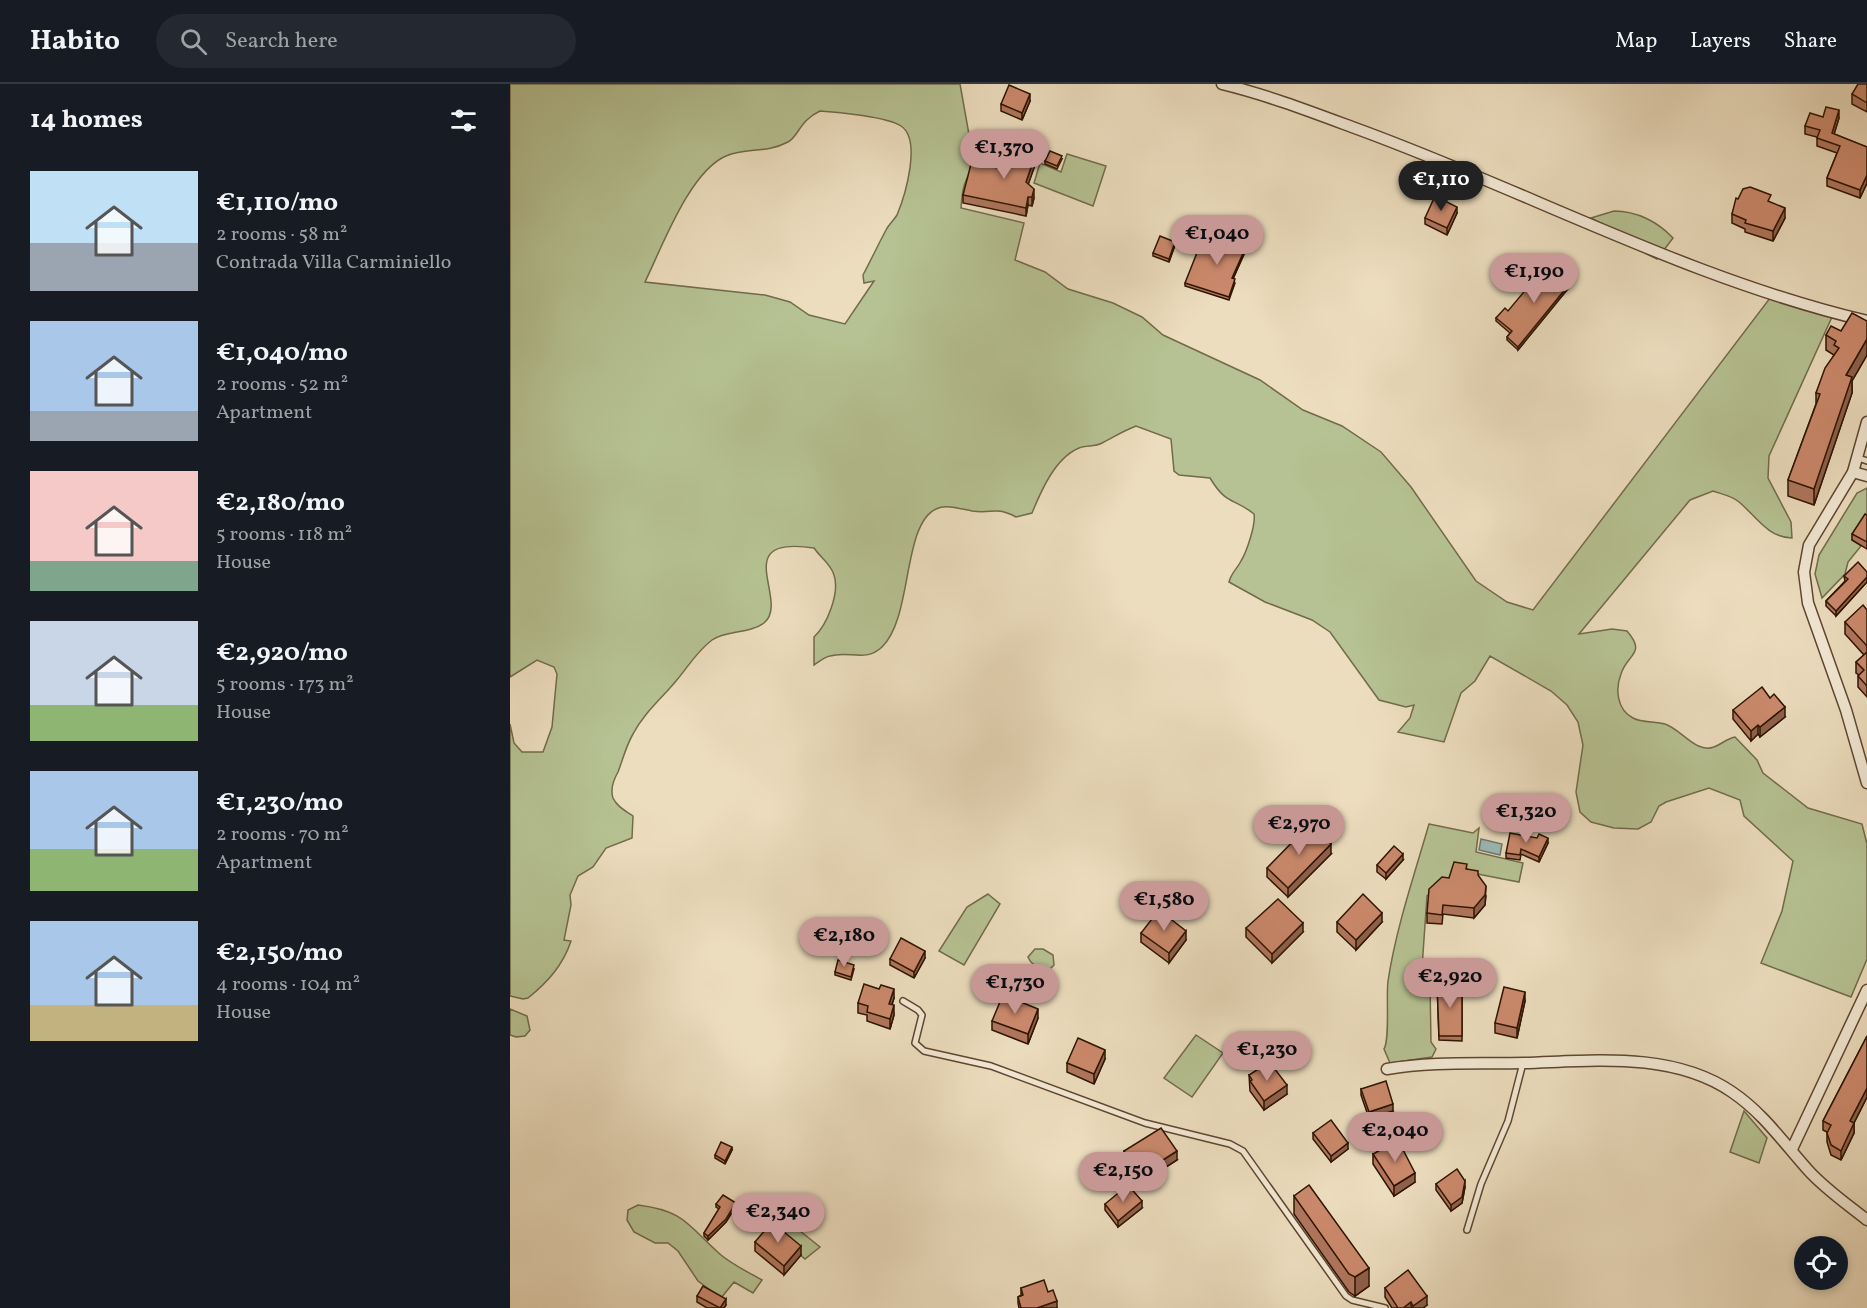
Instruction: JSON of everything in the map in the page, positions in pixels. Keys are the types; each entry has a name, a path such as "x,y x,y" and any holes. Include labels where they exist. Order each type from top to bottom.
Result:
{"street":[{"path":"1222,84 1258,93 1414,149 1580,220 1731,280 1867,321"},
{"path":"1867,422 1863,460 1853,472 1809,544 1804,572 1808,603 1846,711 1867,783"},
{"path":"1853,472 1867,476"},
{"path":"1792,1149 1867,990"},
{"path":"1387,1069 1421,1065 1638,1062 1698,1074 1746,1101 1792,1149 1807,1169 1867,1220"}],"lane":[{"path":"903,1001 922,1015 915,1043 924,1051 991,1066 1145,1122 1230,1144 1243,1151 1346,1296 1352,1300 1385,1308"},
{"path":"1467,1230 1481,1184 1508,1121 1523,1063"}],"green space":[{"path":"510,84 960,84 975,168 966,181 961,208 1024,223 1015,260 1045,272 1068,289 1113,303 1142,317 1163,335 1260,380 1303,410 1342,426 1381,452 1411,487 1476,581 1507,602 1533,610 1770,298 1832,317 1769,456 1768,478 1791,522 1792,538 1783,537 1769,530 1739,502 1730,497 1713,491 1690,500 1579,634 1612,629 1627,631 1633,639 1634,654 1624,667 1619,680 1618,692 1621,705 1633,718 1665,724 1701,747 1714,747 1735,737 1757,760 1763,773 1808,808 1862,824 1867,844 1867,959 1851,997 1761,963 1782,911 1793,861 1744,816 1740,800 1709,788 1659,806 1651,822 1638,829 1614,828 1591,822 1580,812 1576,792 1583,745 1578,722 1567,705 1551,691 1490,656 1475,681 1461,693 1444,742 1398,732 1410,718 1414,705 1406,707 1379,700 1330,632 1312,620 1265,602 1229,582 1248,544 1254,524 1254,514 1221,493 1210,478 1179,475 1174,471 1171,439 1136,426 1099,444 1082,447 1070,453 1050,476 1032,513 1016,517 998,511 979,512 949,507 936,509 925,518 912,552 899,615 892,633 876,652 826,657 814,665 814,637 823,625 834,599 833,571 814,548 788,547 773,551 767,560 766,572 771,600 770,613 764,623 752,629 718,637 707,644 637,726 628,743 612,791 617,804 633,816 632,838 606,848 593,867 578,876 570,895 571,905 564,940 571,941 568,950 542,986 528,998 523,999 510,996 510,724 514,743 522,752 543,752 552,727 557,674 554,667 537,660 510,677","holes":["820,111 895,123 907,133 910,143 910,169 897,215 886,230 863,275 864,283 874,281 845,324 809,315 790,302 765,295 645,282 678,212 689,193 713,164 734,153 780,146 791,140 804,123"]},
{"path":"1067,154 1106,166 1093,206 1034,183 1040,163 1061,172"},
{"path":"1614,211 1646,218 1673,238 1657,259 1623,235 1591,218"},
{"path":"1867,488 1867,521 1852,540 1861,546 1848,562 1845,574 1822,598 1815,574 1819,555 1857,493"},
{"path":"1429,824 1473,833 1479,828 1476,852 1523,863 1519,882 1452,869 1448,886 1442,884 1427,896 1422,968 1430,984 1431,1042 1436,1049 1432,1057 1390,1063 1384,1049 1387,1037 1388,981 1391,961"},
{"path":"988,894 1000,904 964,965 939,951 967,907"},
{"path":"1035,949 1043,949 1053,955 1054,965 1051,968 1040,968 1032,963 1028,957"},
{"path":"510,1009 527,1016 530,1030 525,1036 510,1035"},
{"path":"1196,1035 1223,1053 1192,1097 1164,1078"},
{"path":"1744,1111 1767,1138 1759,1163 1730,1152"},
{"path":"638,1205 667,1211 677,1216 726,1259 762,1280 753,1293 734,1282 721,1298 698,1281 678,1251 668,1243 655,1243 634,1232 627,1220 628,1210"},
{"path":"790,1223 820,1247 805,1259 772,1231"}],"water":[{"path":"1481,839 1502,844 1500,855 1479,850"}],"building":[{"path":"1858,84 1867,84 1867,103 1852,94"},
{"path":"1009,85 1030,94 1022,113 1001,104"},
{"path":"1826,107 1839,110 1832,133 1867,147 1867,175 1860,190 1827,178 1840,146 1817,138 1820,130 1805,126 1810,113 1823,117"},
{"path":"1019,144 1037,150 1026,182 1034,189 1032,197 1028,197 1026,208 963,195 971,164 1006,169 1014,146 1018,147"},
{"path":"1050,151 1062,156 1057,166 1045,161"},
{"path":"1750,187 1771,195 1768,201 1785,208 1773,231 1745,223 1746,220 1732,214 1736,198 1738,199 1743,189"},
{"path":"1435,196 1457,207 1447,228 1425,218"},
{"path":"1234,235 1249,240 1232,278 1235,279 1229,297 1185,283 1202,240 1228,250"},
{"path":"1160,236 1175,242 1169,259 1153,253"},
{"path":"1548,263 1571,282 1518,347 1507,337 1512,331 1496,318 1505,308 1508,311"},
{"path":"1852,313 1867,321 1867,339 1846,375 1852,377 1814,489 1788,480 1820,394 1816,393 1825,368 1839,348 1834,345 1836,341 1826,335 1831,326 1841,331"},
{"path":"1865,514 1867,515 1867,542 1852,534"},
{"path":"1858,562 1867,572 1867,577 1836,611 1826,601 1848,579 1844,576"},
{"path":"1863,605 1867,610 1867,646 1845,622"},
{"path":"1867,652 1867,686 1858,676 1864,670 1856,662"},
{"path":"1762,687 1770,698 1774,694 1785,707 1760,727 1758,725 1751,731 1733,710"},
{"path":"1310,824 1331,844 1288,888 1267,868"},
{"path":"1510,833 1537,838 1539,834 1548,838 1539,857 1521,849 1520,855 1506,853"},
{"path":"1394,846 1403,854 1386,873 1377,865"},
{"path":"1454,862 1467,864 1466,869 1478,871 1478,875 1486,886 1485,895 1474,908 1443,905 1442,915 1427,913 1429,889 1442,877 1449,878"},
{"path":"1363,894 1382,913 1356,940 1337,922"},
{"path":"1278,899 1303,923 1272,954 1246,928"},
{"path":"1159,910 1186,931 1169,953 1141,933"},
{"path":"901,938 925,951 914,972 890,959"},
{"path":"838,960 854,965 851,977 835,972"},
{"path":"1462,982 1462,1036 1439,1036 1437,983"},
{"path":"864,984 879,989 881,985 894,989 889,1004 894,1005 890,1019 867,1012 868,1006 858,1003"},
{"path":"1504,987 1525,992 1517,1028 1495,1023"},
{"path":"1002,997 1038,1009 1028,1034 992,1021"},
{"path":"1867,1036 1867,1088 1850,1121 1854,1123 1841,1151 1831,1145 1827,1133 1831,1125 1823,1121"},
{"path":"1078,1038 1105,1050 1094,1074 1067,1063"},
{"path":"1271,1064 1287,1085 1264,1101 1250,1081 1252,1080 1249,1075"},
{"path":"1386,1081 1393,1104 1369,1112 1361,1089"},
{"path":"1331,1120 1348,1143 1331,1156 1313,1133"},
{"path":"1161,1128 1177,1151 1141,1174 1124,1151"},
{"path":"1398,1140 1415,1173 1394,1186 1373,1154"},
{"path":"721,1142 732,1147 725,1161 715,1155"},
{"path":"1457,1169 1465,1181 1462,1197 1451,1205 1436,1184"},
{"path":"1128,1185 1142,1201 1118,1221 1105,1204"},
{"path":"1309,1185 1369,1268 1355,1277 1349,1274 1294,1196"},
{"path":"723,1195 736,1203 726,1219 708,1236 704,1233 720,1207 716,1204"},
{"path":"772,1222 801,1246 784,1266 755,1242"},
{"path":"1408,1270 1427,1296 1413,1306 1411,1302 1403,1308 1398,1308 1385,1288"},
{"path":"1044,1280 1048,1292 1053,1290 1057,1301 1037,1308 1021,1308 1018,1297 1023,1295 1021,1288"},
{"path":"703,1286 726,1299 720,1308 697,1296"}]}
